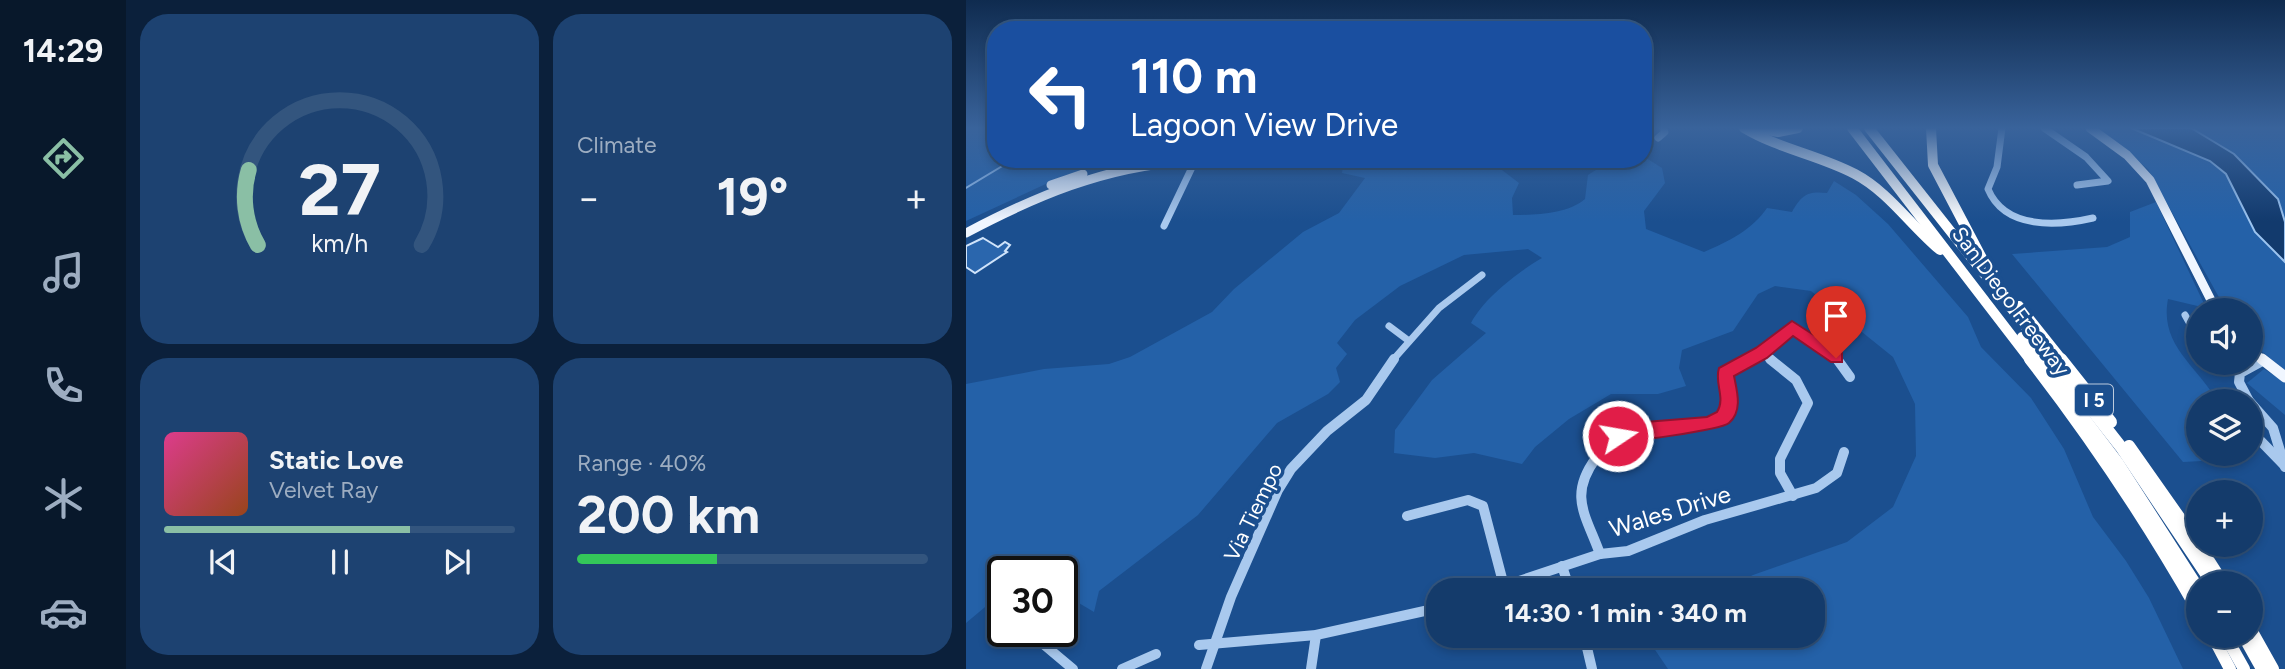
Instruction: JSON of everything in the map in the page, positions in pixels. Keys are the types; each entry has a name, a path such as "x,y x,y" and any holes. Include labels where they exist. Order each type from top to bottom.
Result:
{"highway":[{"path":"1821,159 1874,185 1900,206 1931,243 1952,259"},
{"name":"San Diego Freeway","path":"1876,159 2080,424 2186,590"},
{"path":"1883,159 2117,462 2187,571"},
{"path":"1894,159 2105,426 2161,503 2204,571"},
{"name":"San Diego Freeway","path":"1903,159 2111,422 2186,527"},
{"path":"1931,159 1944,194 1979,246 1983,260"},
{"path":"2219,648 2230,669"},
{"path":"2232,648 2244,669"},
{"path":"2250,648 2262,669"},
{"path":"2261,648 2273,669"}],"main road":[{"path":"2131,159 2150,180 2211,298"},
{"path":"966,226 1006,204 1066,179 1113,168"},
{"path":"966,233 1034,198 1092,178 1141,168"},
{"path":"2263,361 2285,377"}],"street":[{"path":"1998,159 1988,189 1993,200 2011,212 2049,224 2066,224 2093,218"},
{"path":"2077,185 2108,181 2085,159"},
{"path":"1164,226 1192,168"},
{"name":"Via Tiempo","path":"1206,669 1214,643 1273,502 1291,469 1327,431 1366,400 1409,341 1439,308 1482,275"},
{"path":"1389,326 1409,341"},
{"path":"1600,554 1580,493 1582,480 1595,458 1618,436 1633,431 1709,424 1723,418 1729,408 1725,373 1762,353 1792,327 1836,358 1850,377"},
{"path":"1762,353 1796,380 1808,404 1780,459 1780,473 1793,496"},
{"path":"2263,417 2273,428 2284,466"},
{"path":"2263,444 2284,466"},
{"name":"Wales Drive","path":"1527,578 1600,554 1628,551 1705,520 1816,488 1831,478 1841,465 1844,452"},
{"path":"1407,516 1468,500 1483,506 1502,578"},
{"path":"1562,566 1566,578"},
{"path":"1199,645 1316,635 1426,611"},
{"path":"1311,669 1316,635"},
{"path":"1047,647 1073,669"},
{"path":"1587,648 1592,669"},
{"path":"1122,669 1156,654"}],"shaded area":[{"path":"966,159 987,159 987,168 1096,168 1063,176 966,221"},
{"path":"2136,159 2285,159 2285,371 2263,352 2263,298 2219,298 2148,169"},
{"path":"2206,159 2239,159 2278,199 2285,222 2285,262 2255,232 2226,174"},
{"path":"1652,162 1662,168 1665,183 1644,211 1646,229 1704,252 1739,234 1767,208 1792,212 1806,195 1827,193 1834,181 1856,195 1888,224 1968,317 1981,347 2031,398 2064,449 2093,517 2126,561 2149,598 2183,669 1668,669 1654,648 1825,648 1825,578 1747,578 1847,542 1893,507 1916,456 1915,404 1893,357 1811,291 1775,286 1758,294 1733,331 1682,350 1679,368 1686,386 1658,394 1611,394 1569,419 1535,447 1522,464 1474,453 1435,458 1394,453 1395,430 1432,380 1486,333 1471,323 1484,304 1502,286 1542,258 1528,249 1464,255 1400,286 1355,320 1337,343 1347,354 1336,368 1340,382 1328,394 1277,423 1198,515 1099,591 1094,612 1078,602 1078,556 987,556 987,605 966,623 966,384 1044,369 1109,364 1130,357 1212,312 1234,289 1303,232 1339,213 1365,178 1342,173 1343,168 1499,168 1519,183 1512,198 1513,215 1551,213 1578,204 1585,199 1588,175 1602,168 1652,168"},
{"path":"2156,202 2201,298 2186,298 2186,303 2168,299 2169,330 2186,359 2186,375 2199,375 2210,389 2186,389 2186,462 2183,462 2012,254 2107,247 2130,237 2130,212"},
{"path":"2263,370 2285,382 2285,415 2263,396 2263,389 2254,389 2247,383 2257,375 2263,375"}],"building":[{"path":"983,238 998,247 1005,242 1010,245 1005,251 1007,252 975,273 966,267 966,246"}],"waterway":[{"path":"966,188 999,168"}],"route":[{"path":"1618,436 1633,431 1709,424 1723,418 1729,408 1725,373 1762,353 1792,327 1836,358"}]}
